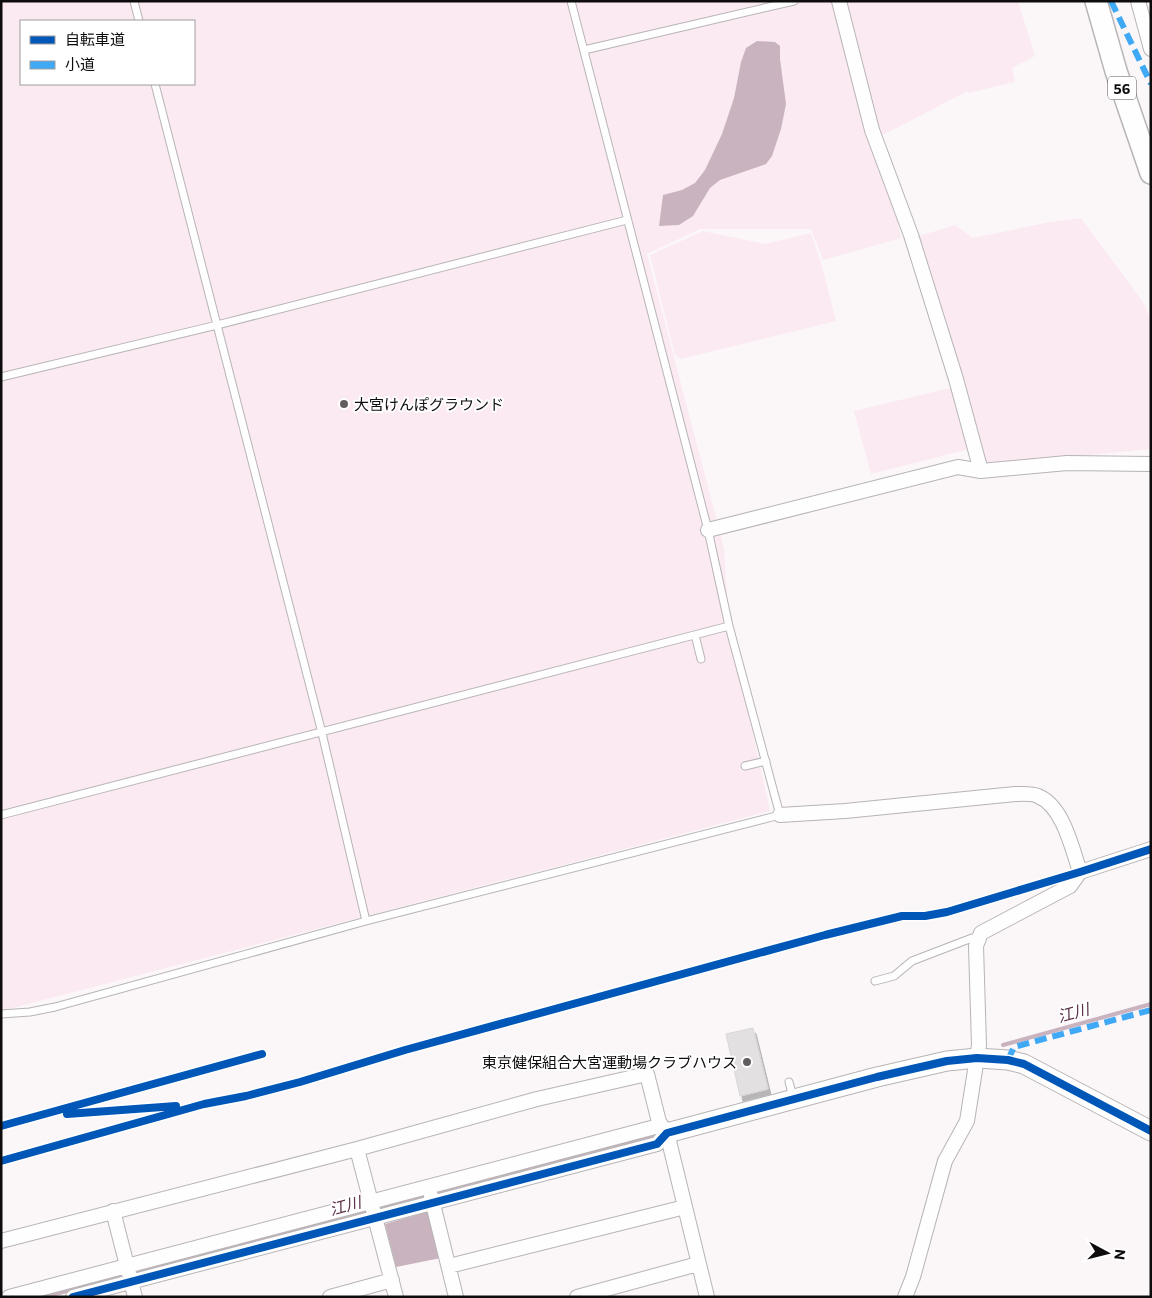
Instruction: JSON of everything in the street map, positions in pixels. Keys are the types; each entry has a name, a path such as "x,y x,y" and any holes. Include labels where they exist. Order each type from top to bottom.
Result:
{"main road":[{"name":"56","path":"1096,1 1116,71 1151,173"}],"street":[{"path":"839,1 872,130 911,235 956,379 980,471"},
{"path":"1138,1 1151,49"},
{"path":"708,530 958,467 980,471 1067,463 1151,464"},
{"path":"780,815 845,811 1015,794 1036,795 1047,801 1058,812 1080,872"},
{"path":"905,1297 913,1277 944,1161 967,1121 979,1045 976,946 981,933 1070,886 1080,872 1151,849"},
{"path":"665,1130 794,1100 903,1071 953,1060 977,1058 1008,1060 1024,1064 1151,1131"},
{"path":"1,1241 537,1099 647,1074 660,1122 665,1130 707,1297"},
{"path":"9,1297 129,1274 430,1195 658,1144 665,1130"},
{"path":"357,1148 396,1297"},
{"path":"430,1195 456,1297"},
{"path":"449,1266 685,1206"},
{"path":"112,1211 135,1297"},
{"path":"578,1297 698,1264"},
{"path":"73,1297 129,1274"},
{"path":"330,1297 392,1280"}],"lane":[{"path":"134,1 139,20"},
{"path":"1,1014 30,1012 55,1007 366,921 780,815 729,626 708,530 571,1"},
{"path":"584,50 794,1"},
{"path":"155,85 322,733 366,921"},
{"path":"1,377 217,325 627,220"},
{"path":"1,815 729,626"},
{"path":"695,635 701,659"},
{"path":"745,766 766,761"},
{"path":"875,981 894,976 912,961 972,938 979,938"},
{"path":"789,1082 794,1100"}],"shaded area":[{"name":"大宮けんぽグラウンド","path":"1,1 1018,1 1035,56 1012,68 1015,82 969,93 968,91 881,136 901,238 823,260 811,229 700,229 647,254 724,548 729,626 770,811 1,1011"},
{"path":"757,41 775,42 780,46 786,104 781,129 772,156 766,164 720,180 710,188 693,216 679,225 659,226 663,195 682,190 695,183 705,170 722,134 734,98 741,62 746,48"},
{"path":"1081,218 1143,302 1151,320 1151,449 986,465 916,237 955,225 973,238 1050,222"},
{"path":"703,231 765,244 811,233 822,266 836,321 681,359 675,355 650,255"},
{"path":"954,387 970,449 871,474 854,411"},
{"path":"430,1211 441,1258 396,1267 385,1224"}],"building":[{"name":"東京健保組合大宮運動場クラブハウス","path":"753,1028 768,1089 740,1096 726,1034"}],"waterway":[{"name":"江川","path":"1003,1045 1151,1004"},
{"name":"江川","path":"44,1297 653,1137"}],"marked path":[{"path":"1111,1 1151,84"},
{"path":"1008,1060 1014,1047 1151,1010"}],"cycle path":[{"path":"1,1161 204,1104 246,1096 300,1082 405,1050 825,935 902,916 925,916 947,912 1151,849"},
{"path":"1,1126 262,1054"},
{"path":"73,1297 657,1144 667,1133 877,1077 947,1061 977,1058 1008,1060 1024,1064 1151,1131"},
{"path":"67,1114 176,1106"}],"place":[{"name":"大宮けんぽグラウンド","path":"344,404"},
{"name":"東京健保組合大宮運動場クラブハウス","path":"747,1062"}]}
